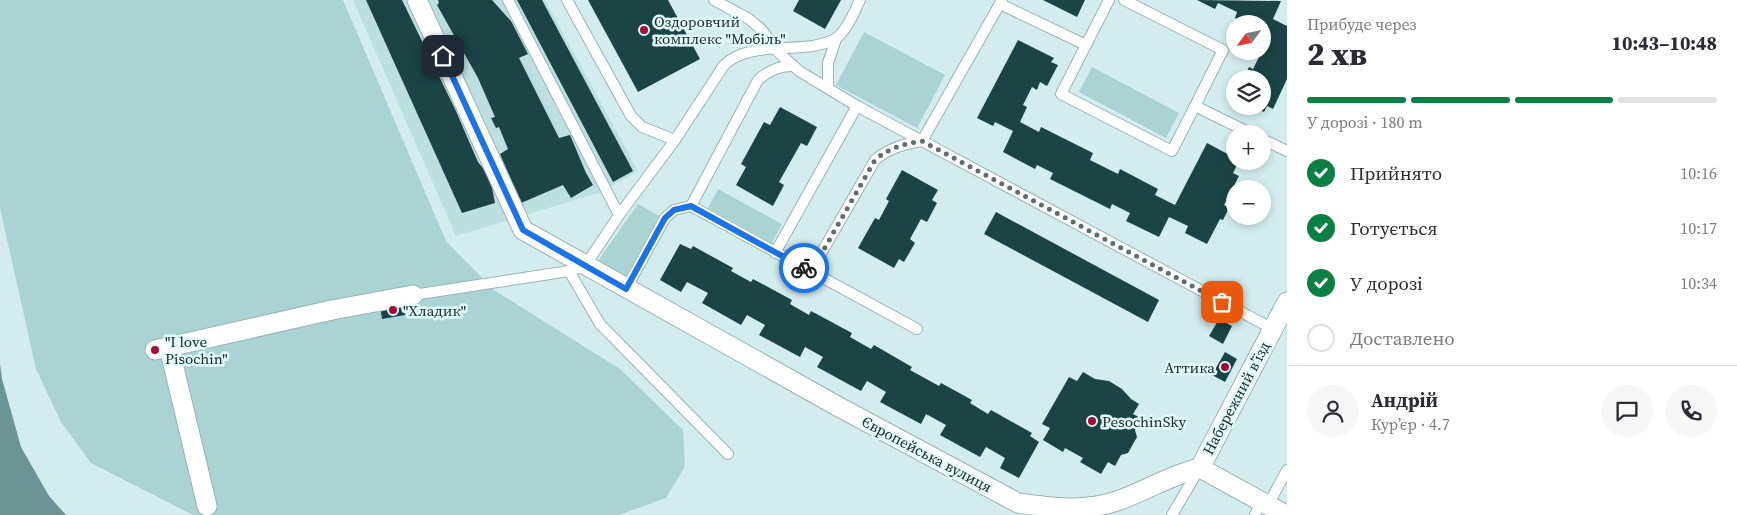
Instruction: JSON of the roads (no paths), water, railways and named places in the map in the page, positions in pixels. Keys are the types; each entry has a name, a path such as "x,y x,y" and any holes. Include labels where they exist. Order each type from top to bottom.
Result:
{"street":[{"name":"Європейська вулиця","path":"417,0 523,230 577,268 626,289 839,407 1018,503 1050,508 1084,509 1117,501 1184,472 1200,468"},
{"path":"207,506 162,348 332,310 413,295"},
{"name":"Набережний в’їзд","path":"1200,468 1287,302"},
{"path":"1200,468 1262,507 1286,515"}],"lane":[{"path":"508,0 620,215"},
{"path":"567,0 631,116 642,126 675,140"},
{"path":"714,0 749,18 762,30 776,49 794,66 858,106 1273,329"},
{"path":"828,88 828,63 836,39 844,30 860,0"},
{"path":"1109,0 1061,94 1172,151 1223,50 1124,0"},
{"path":"811,272 875,160 889,149 922,141 1001,2 1086,45"},
{"path":"413,295 577,268 620,215 675,140 724,65 746,52 824,44 836,39"},
{"path":"691,206 758,80 772,69 794,66"},
{"path":"775,253 858,106"},
{"path":"1195,106 1234,125"},
{"path":"1271,143 1287,151"},
{"path":"626,289 665,218 674,210 691,206 917,329"},
{"path":"577,268 600,324 728,454"},
{"path":"1172,515 1200,468"},
{"path":"1262,507 1287,470"}],"place":[{"name":"Оздоровчий комплекс \"Мобіль\"","path":"644,30"},
{"name":"\"Хладик\"","path":"393,310"},
{"name":"\"I love Pisochin\"","path":"155,350"},
{"name":"Аттика","path":"1225,367"},
{"name":"PesochinSky","path":"1092,421"}]}
